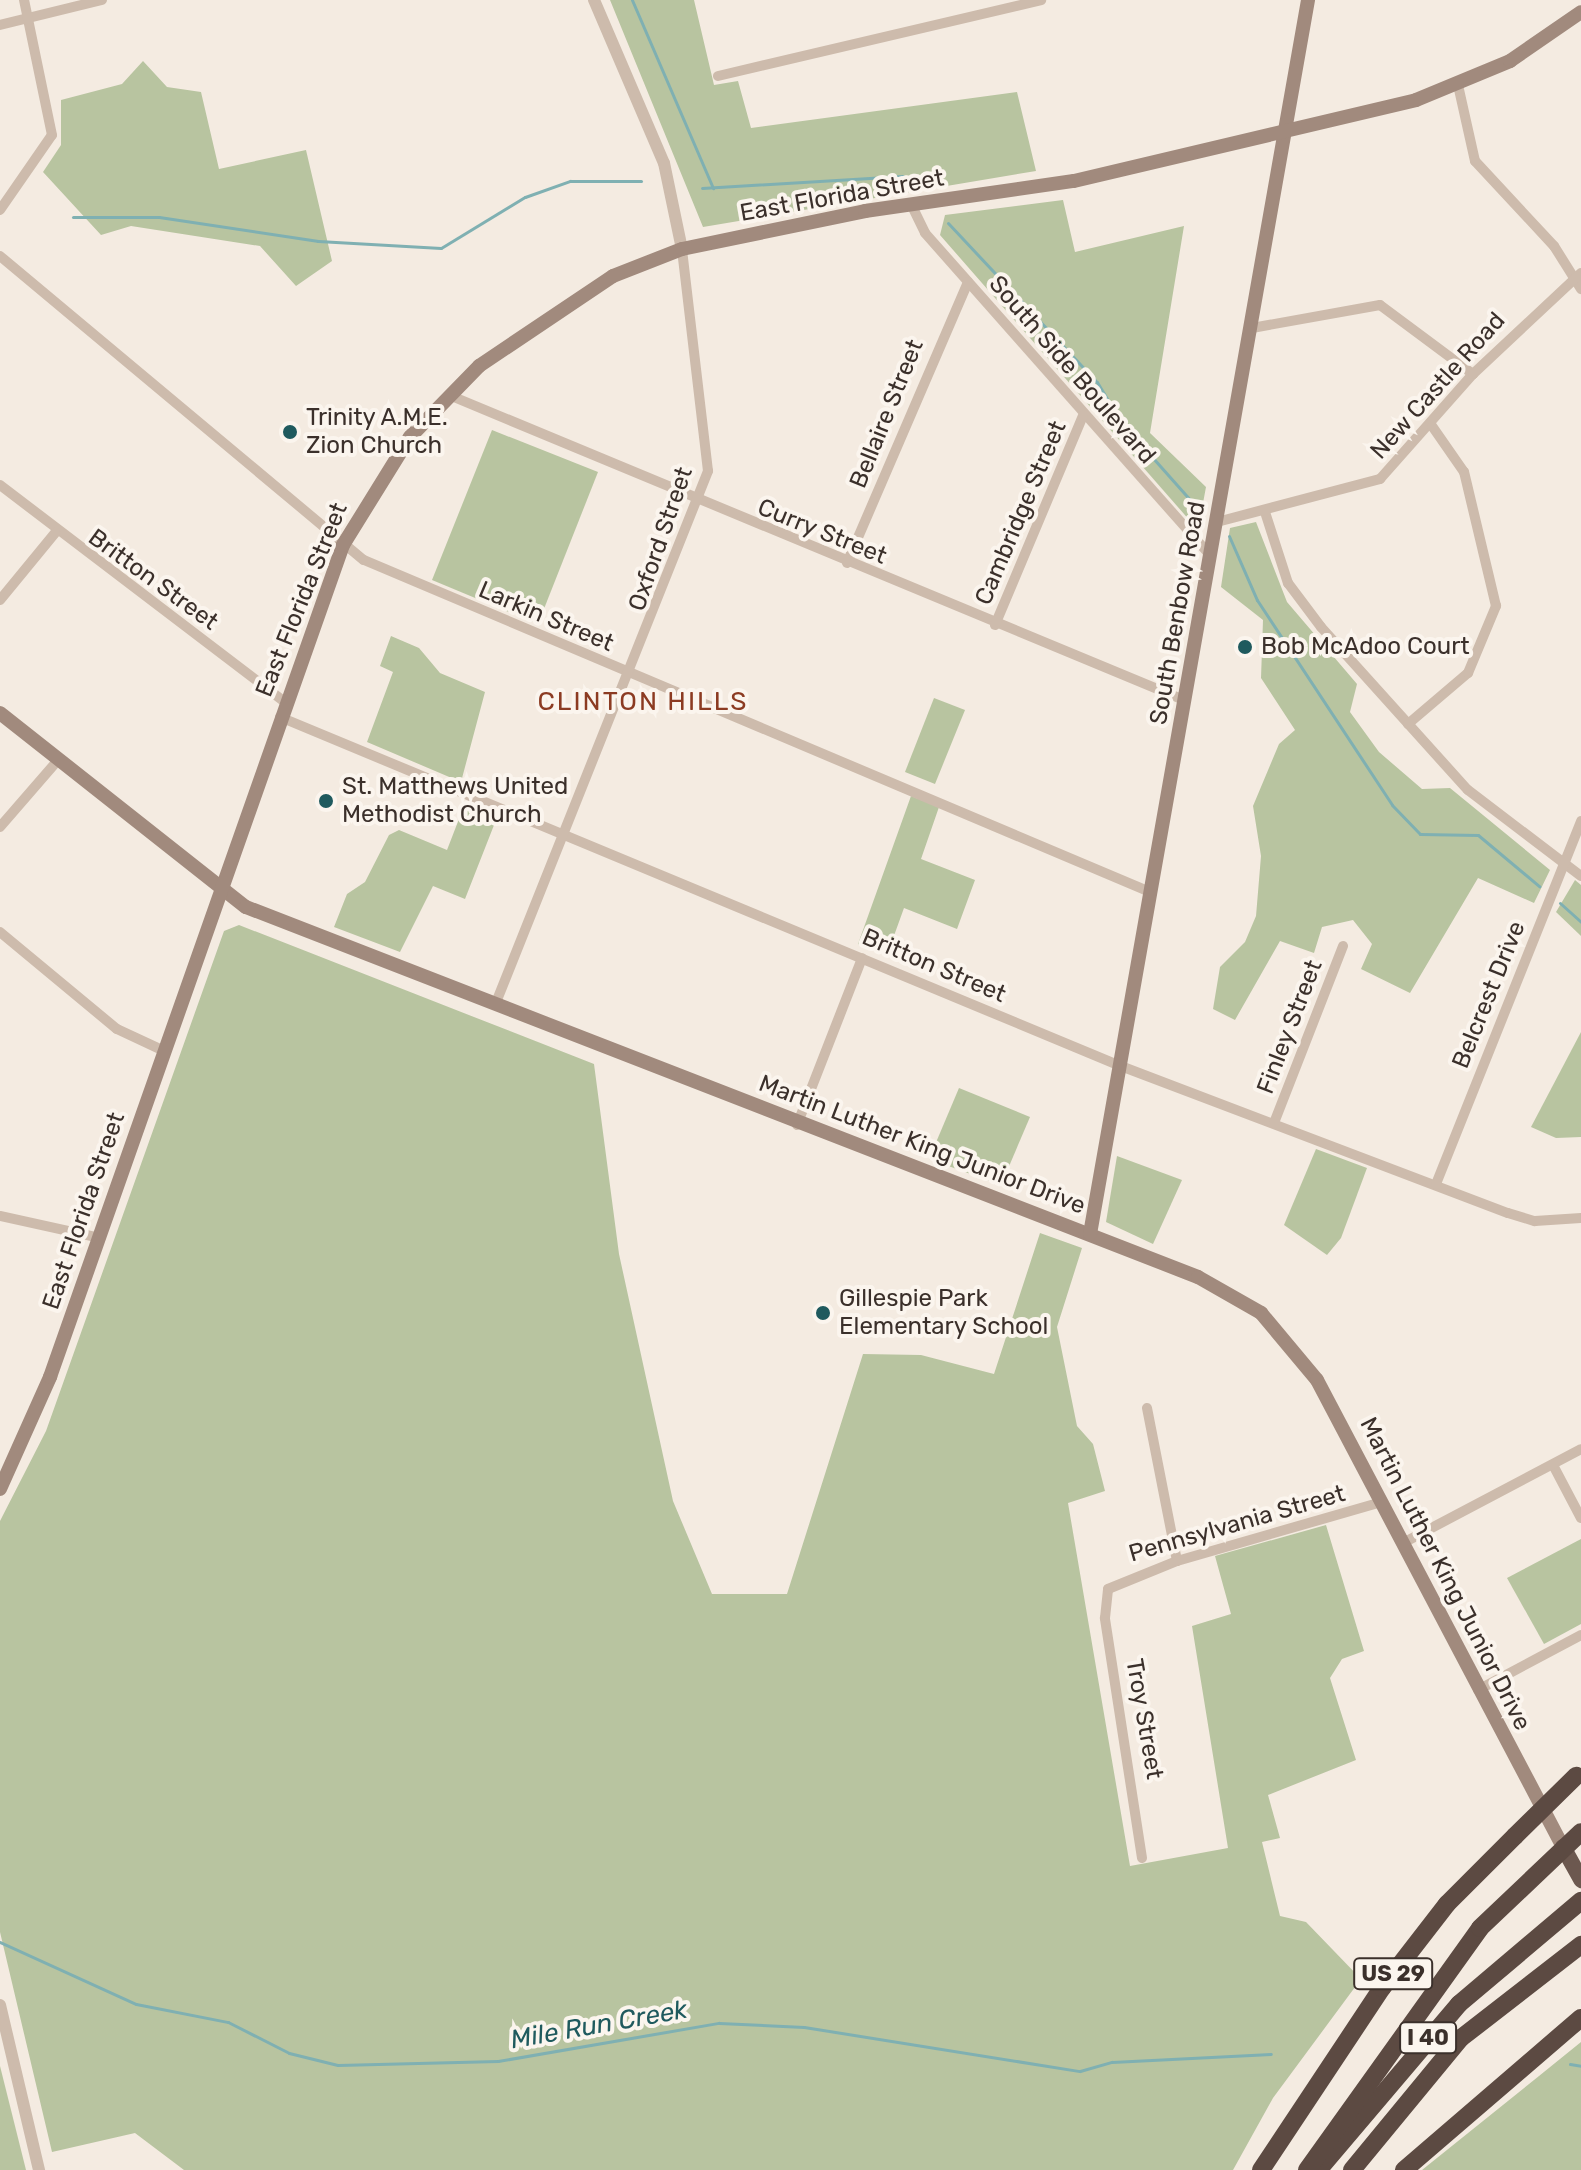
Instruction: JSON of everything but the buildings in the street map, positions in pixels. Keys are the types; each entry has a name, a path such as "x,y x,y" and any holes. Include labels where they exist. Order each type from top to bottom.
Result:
{"highway":[{"name":"US 29","path":"1261,2170 1382,1988 1447,1904 1579,1774"},
{"path":"1307,2170 1480,1928 1581,1832"},
{"name":"Martin Luther King Junior Drive","path":"1563,1847 1581,1880"},
{"name":"I 40","path":"1318,2170 1459,2004 1581,1901"},
{"name":"I 40","path":"1352,2170 1461,2038 1579,1947"},
{"path":"1404,2170 1581,2018"}],"main road":[{"name":"South Benbow Road","path":"1090,1234 1308,0"},
{"name":"East Florida Street","path":"0,1489 100,1238 218,890 343,545 387,468 449,395 532,326 613,276 682,249 911,204 1074,181 1286,132 1458,85 1581,12"},
{"name":"Martin Luther King Junior Drive","path":"0,713 218,890 314,937 797,1125 1090,1234 1210,1283 1270,1320 1317,1380 1563,1847"}],"street":[{"path":"0,210 52,135 24,0"},
{"path":"0,25 102,0"},
{"path":"594,0 664,163 682,249"},
{"path":"718,76 1041,0"},
{"path":"1458,85 1475,161 1578,275 1581,289"},
{"name":"South Side Boulevard","path":"911,204 968,282 1083,416 1211,556"},
{"name":"Oxford Street","path":"495,1005 700,503 708,443 682,249"},
{"name":"Larkin Street","path":"0,256 343,545 411,582 1150,892"},
{"name":"New Castle Road","path":"1217,522 1265,512 1380,479 1432,426 1473,374 1578,275"},
{"name":"Bellaire Street","path":"847,563 968,282"},
{"path":"1252,328 1380,305 1473,374"},
{"name":"Curry Street","path":"449,395 700,503 1184,700"},
{"name":"Cambridge Street","path":"995,625 1083,416"},
{"path":"1408,724 1468,673 1496,606 1464,472 1432,426"},
{"name":"Britton Street","path":"0,485 55,533 282,710 564,836 1118,1065 1535,1221 1581,1218"},
{"path":"1265,512 1300,602 1468,790 1581,876"},
{"path":"0,600 55,533"},
{"path":"0,827 58,760"},
{"name":"Belcrest Drive","path":"1436,1184 1581,821"},
{"path":"0,932 117,1029 162,1050"},
{"name":"Finley Street","path":"1274,1123 1343,946"},
{"path":"797,1125 862,958"},
{"path":"0,1216 100,1238"},
{"path":"1147,1408 1177,1561"},
{"path":"1403,1543 1581,1449"},
{"path":"1553,1465 1581,1518"},
{"name":"Pennsylvania Street","path":"1108,1589 1177,1561 1381,1502"},
{"name":"Troy Street","path":"1108,1589 1105,1618 1142,1858"},
{"path":"1478,1690 1581,1635"},
{"path":"0,2005 39,2170"}],"green space":[{"path":"610,0 694,0 714,85 738,81 751,128 1017,92 1036,171 703,227"},
{"path":"143,61 167,87 201,92 219,169 306,150 332,261 296,286 260,246 131,226 101,235 43,172 61,145 61,100 122,84"},
{"path":"1063,200 1075,252 1184,226 1150,433 1206,487 1198,530 940,235 945,215"},
{"path":"492,430 598,472 538,624 432,580"},
{"path":"1256,522 1287,602 1357,684 1350,712 1379,752 1422,789 1450,788 1550,870 1534,903 1478,878 1410,993 1361,969 1372,944 1353,920 1322,927 1314,953 1280,941 1235,1020 1213,1009 1220,967 1245,942 1256,916 1261,856 1253,806 1279,744 1295,730 1261,678 1263,620 1221,587 1230,528"},
{"path":"391,636 419,648 440,673 485,692 461,782 367,742 393,672 380,666"},
{"path":"934,698 965,710 935,784 905,772"},
{"path":"911,796 939,807 921,859 975,880 957,929 904,908 887,955 858,944"},
{"path":"464,806 496,820 465,899 433,886 400,952 334,927 347,894 365,882 389,835 399,830 447,850"},
{"path":"1575,880 1581,885 1581,936 1556,912"},
{"path":"239,925 594,1064 619,1254 673,1501 712,1594 787,1594 863,1354 921,1355 994,1374 1040,1233 1082,1248 1057,1327 1077,1426 1093,1444 1105,1491 1068,1503 1130,1866 1228,1848 1192,1626 1231,1614 1215,1556 1326,1525 1364,1651 1342,1659 1330,1678 1356,1760 1268,1795 1280,1838 1262,1842 1280,1916 1306,1922 1361,1979 1273,2098 1233,2170 184,2170 135,2133 52,2152 0,1932 0,1521 46,1431 224,931"},
{"path":"1581,1032 1581,1137 1556,1138 1531,1127"},
{"path":"959,1088 1030,1117 1001,1185 929,1159"},
{"path":"1316,1149 1367,1168 1341,1238 1327,1255 1284,1225"},
{"path":"1117,1156 1182,1180 1153,1244 1106,1222"},
{"path":"1581,1539 1581,1624 1544,1644 1507,1578"},
{"path":"1581,2042 1581,2170 1422,2170 1539,2076"},
{"path":"0,2066 26,2170 0,2170"}],"waterway":[{"path":"632,0 713,188"},
{"path":"702,188 903,176"},
{"path":"73,217 159,217 318,241 441,248 525,197 570,181 641,181"},
{"path":"948,223 1097,382 1121,422 1200,511"},
{"path":"1229,536 1257,600 1392,805 1420,834 1478,835 1539,886"},
{"path":"1560,903 1581,922"},
{"name":"Mile Run Creek","path":"0,1942 136,2004 228,2022 289,2053 338,2065 498,2061 719,2023 804,2027 1080,2071 1112,2062 1271,2054"},
{"name":"Mile Run Creek","path":"1570,2064 1581,2066"}],"place":[{"name":"Trinity A.M.E. Zion Church","path":"290,432"},
{"name":"Bob McAdoo Court","path":"1245,647"},
{"name":"St. Matthews United Methodist Church","path":"326,801"},
{"name":"Gillespie Park Elementary School","path":"823,1313"}],"district":[{"name":"CLINTON HILLS","path":"643,702"}]}
